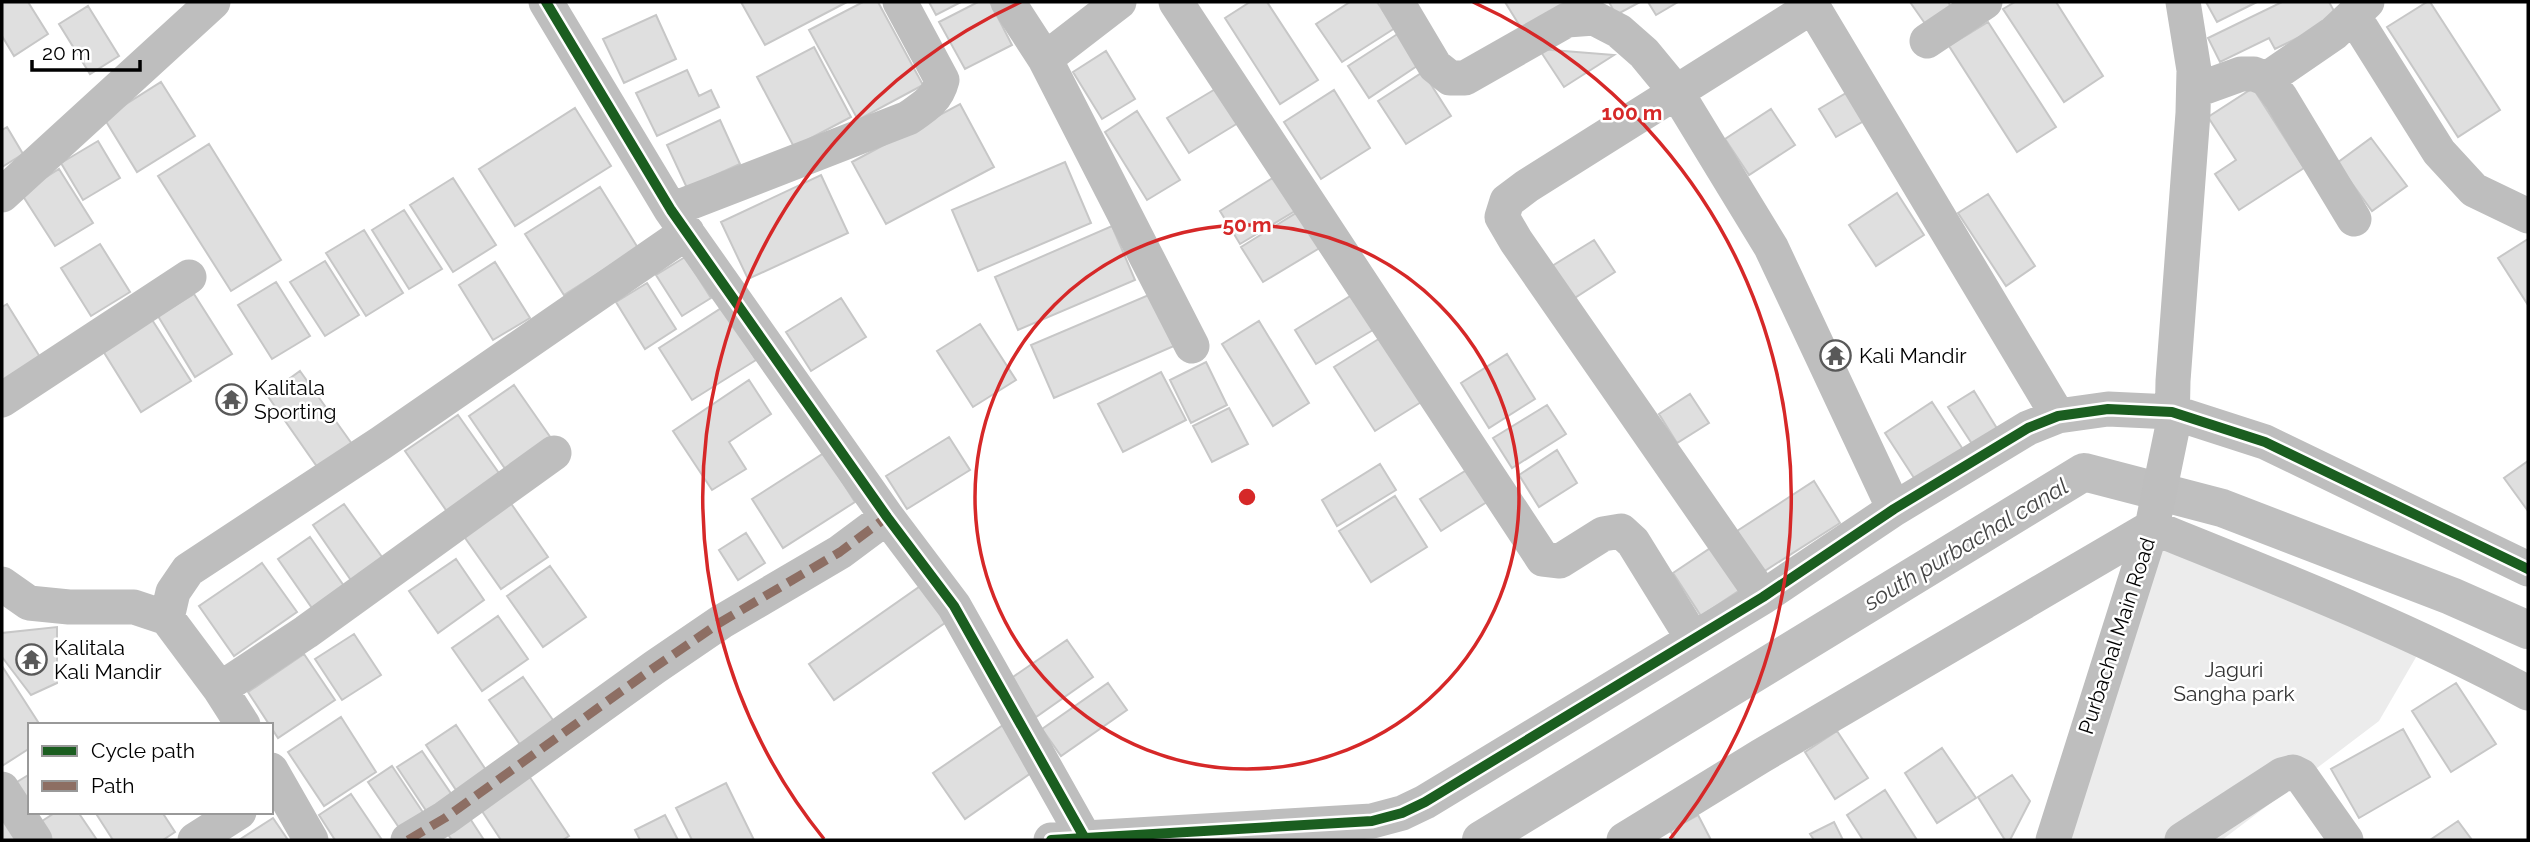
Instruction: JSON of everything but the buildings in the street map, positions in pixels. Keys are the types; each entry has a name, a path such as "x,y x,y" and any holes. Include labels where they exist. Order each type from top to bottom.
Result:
{"street":[{"path":"2,195 213,2"},
{"path":"545,2 679,221 887,517 954,606 1068,839 1372,821 1402,813 1425,802 1763,597 1894,509 2028,428 2058,416 2108,410 2172,408 2265,442 2528,569"},
{"path":"167,618 173,592 187,570 381,443 679,221 908,118 929,104 939,93 942,80 900,2"},
{"path":"1008,2 1045,59 1192,346"},
{"path":"1045,59 1119,2"},
{"path":"1176,2 1543,559 1560,561 1603,534 1621,531 1633,542 1693,639"},
{"path":"1397,2 1435,66 1450,78 1465,78 1588,10 1619,31 1644,53 1677,93 1771,247 1894,509"},
{"path":"1927,41 1985,2"},
{"name":"Purbachal Main Road","path":"2053,840 2154,520 2172,408 2194,91 2194,70 2183,2"},
{"path":"1763,597 1502,217 1507,201 1527,186 1677,93 1811,4 2058,416"},
{"path":"2267,79 2334,33 2360,9 2439,152 2474,190 2528,216"},
{"path":"2194,91 2241,74 2255,74 2267,79 2354,219"},
{"path":"2,400 189,277"},
{"path":"220,689 306,632 554,453"},
{"path":"408,840 445,818 654,667 721,622 840,552 887,517"},
{"path":"1640,836 1761,756 2154,520 2431,643 2528,693"},
{"path":"11,601 69,607 134,607 167,618 242,723"},
{"path":"2182,840 2282,775 2293,772 2301,776 2346,840"},
{"path":"275,782 311,840"},
{"path":"2,789 36,840"},
{"path":"194,840 236,814"}],"green space":[{"name":"Jaguri Sangha park","path":"2161,537 2430,633 2379,721 2222,840 2060,840"}],"waterway":[{"name":"south purbachal canal","path":"1481,840 2084,472 2222,508 2451,596 2528,630"}],"marked path":[{"path":"408,840 445,818 721,622 840,552 887,517"}],"cycle path":[{"path":"546,2 671,210 887,517 954,606 1084,837"},
{"path":"1051,840 1372,821 1402,813 1425,802 1763,597 1894,509 2028,428 2058,416 2108,409 2172,412 2265,442 2528,569"}],"place":[{"name":"Kali Mandir","path":"1836,356"},
{"name":"Kalitala Sporting","path":"231,400"},
{"name":"Kalitala Kali Mandir","path":"31,660"}]}
